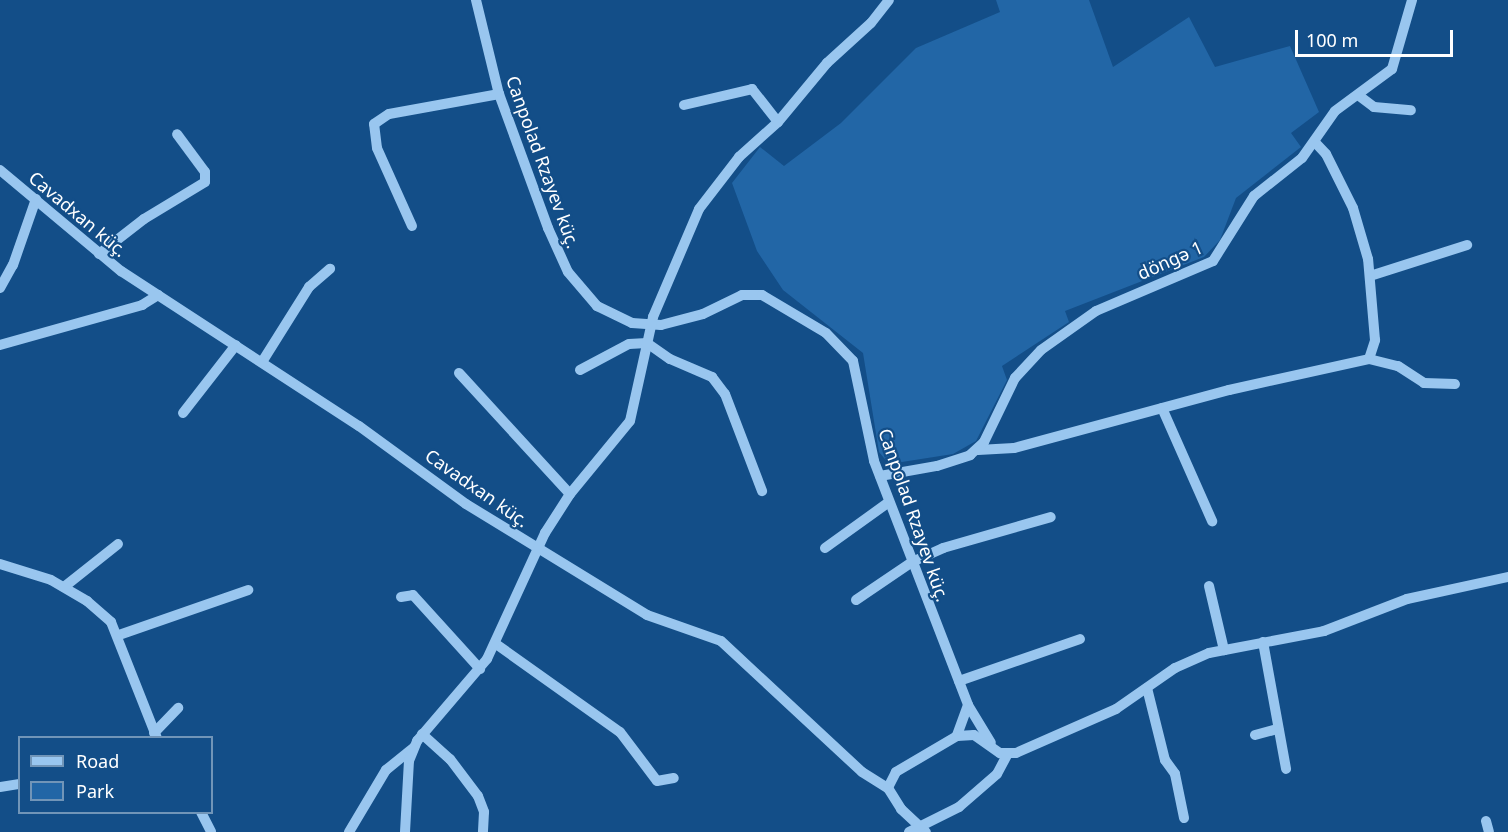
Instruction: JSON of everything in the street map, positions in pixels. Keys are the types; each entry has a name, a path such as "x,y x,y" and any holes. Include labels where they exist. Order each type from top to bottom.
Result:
{"street":[{"name":"Canpolad Rzayev küç.","path":"476,0 499,94 568,272 591,300 611,315 651,325 686,320 734,298 756,294 770,298 826,333 853,361 867,437 880,476 968,705 992,746"},
{"path":"405,832 408,771 414,747 422,734 480,669 496,644 536,549 570,494 627,428 651,325 699,209 739,157 778,123 818,73 871,23 889,0"},
{"name":"döngə 1","path":"978,450 1015,378 1030,360 1096,311 1213,261 1254,196 1302,158 1335,111 1392,69 1412,0"},
{"path":"684,105 752,89 778,123"},
{"path":"412,226 377,148 374,124 389,114 499,94"},
{"path":"1358,95 1374,107 1411,110"},
{"path":"99,254 144,219 205,182 205,172 177,134"},
{"path":"1315,142 1326,154 1353,208 1370,276 1375,340 1369,359"},
{"name":"Cavadxan küç.","path":"0,170 99,254 158,296 262,362 536,549 647,615 721,641 862,772 888,788 901,809 924,830"},
{"path":"0,288 2,277 36,199"},
{"path":"1370,276 1467,245"},
{"path":"262,362 309,287 330,269"},
{"path":"0,345 142,305 158,296"},
{"path":"580,370 629,344 647,343 720,386 762,491"},
{"path":"183,413 236,345"},
{"path":"880,476 937,466 978,450 1014,448 1162,408 1369,359 1393,364 1424,383 1455,384"},
{"path":"459,373 570,494"},
{"path":"1162,408 1212,521"},
{"path":"825,548 890,502"},
{"path":"856,600 912,562 943,548 1051,517"},
{"path":"64,587 118,544"},
{"path":"0,564 64,587 100,611 119,635 155,735 178,708"},
{"path":"909,832 924,830 959,807 997,774 1006,755 1101,717 1188,661 1224,650 1324,631 1421,594 1508,577"},
{"path":"1209,586 1224,650"},
{"path":"119,635 248,590"},
{"path":"401,597 413,595 480,669"},
{"path":"959,681 1080,639"},
{"path":"1263,642 1286,769"},
{"path":"496,644 620,732 657,781 674,778"},
{"path":"1147,688 1165,760 1175,774 1184,818"},
{"path":"957,736 965,723 968,705"},
{"path":"1255,735 1278,729"},
{"path":"422,734 450,759 478,796 484,812 483,832"},
{"path":"888,788 896,772 957,736 974,735 1006,755"},
{"path":"348,832 386,770 414,747"},
{"path":"0,788 18,784"},
{"path":"202,814 211,832"}],"green space":[{"path":"996,0 1089,0 1113,67 1189,17 1215,67 1290,46 1319,112 1291,133 1301,147 1236,198 1220,240 1204,257 1065,311 1069,322 1002,366 1007,380 976,441 953,454 889,464 879,452 863,353 783,290 757,251 732,183 760,147 784,166 841,123 916,48 1000,12"}]}
